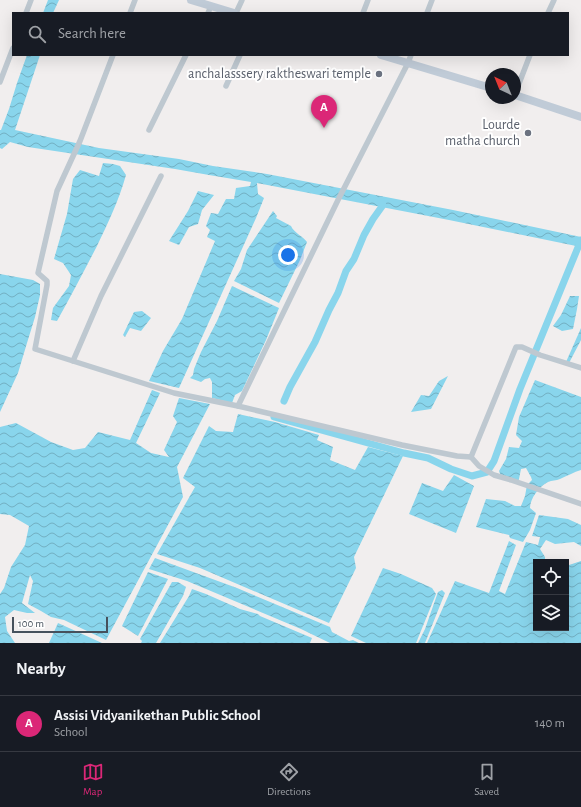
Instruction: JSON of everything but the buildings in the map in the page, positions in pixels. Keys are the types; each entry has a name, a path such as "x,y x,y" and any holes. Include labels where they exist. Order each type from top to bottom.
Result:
{"street":[{"path":"26,12 31,0"},
{"path":"130,12 135,0"},
{"path":"191,0 209,10 226,12"},
{"path":"236,12 242,0"},
{"path":"363,12 368,0"},
{"path":"427,12 432,0"},
{"path":"548,12 554,0"},
{"path":"0,82 12,51"},
{"path":"113,56 74,156 56,191 38,273 47,281 47,285 35,349 174,393 238,406 402,445 456,456 471,457 479,466 494,475 581,504"},
{"path":"149,130 186,56"},
{"path":"226,86 240,56"},
{"path":"388,56 410,59 485,86"},
{"path":"521,78 530,56"},
{"path":"238,406 338,200 410,59"},
{"path":"521,96 581,117"},
{"path":"73,362 101,296 160,176"},
{"path":"471,457 516,347 522,347 581,368"}],"water":[{"path":"48,0 59,0 53,12 43,12"},
{"path":"27,56 40,56 15,130 99,148 179,159 267,174 453,210 581,237 581,247 257,183 258,194 264,198 179,388 149,381 163,351 182,319 215,241 207,237 210,230 206,226 211,213 218,214 226,199 234,199 236,188 250,186 251,182 28,147 10,142 2,149 0,148 0,130 9,109"},
{"path":"103,163 120,166 126,175 117,202 97,246 57,321 51,320 53,308 69,286 71,275 63,263 54,259 67,214 73,179 80,170 99,176"},
{"path":"198,191 214,195 202,210 198,224 189,227 179,245 169,241 188,211"},
{"path":"273,211 277,216 276,218 291,226 294,231 307,242 279,303 234,281 241,269 247,250"},
{"path":"0,274 33,280 40,284 40,295 18,373 0,412"},
{"path":"232,286 279,308 242,391 235,395 232,403 212,398 212,382 210,378 201,382 190,378 193,375 201,352 217,321"},
{"path":"570,296 579,296 573,329 562,331 553,326 561,315"},
{"path":"142,311 151,318 141,331 130,328 125,337 123,335 134,312"},
{"path":"581,328 581,340 569,363 566,362"},
{"path":"448,376 431,409 411,412 421,395 429,396 439,381"},
{"path":"535,380 581,397 581,470 558,480 548,482 538,490 530,504 530,508 536,513 530,530 523,542 510,538 509,535 476,527 486,499 505,501 515,506 521,506 527,485 532,480 526,468 521,469 518,484 501,476 499,471 506,459 509,447 519,448 522,441 516,435 519,417"},
{"path":"152,390 160,393 136,443 151,453 169,457 164,450 177,422 173,416 179,398 210,404 177,467 183,497 106,640 64,620 51,617 28,604 33,581 30,575 22,603 35,613 14,610 5,617 7,631 15,643 0,643 0,594 4,588 11,567 25,545 29,526 10,515 0,514 0,427 16,423 51,442 73,450 85,448 98,432 130,440"},
{"path":"238,414 275,422 319,435 317,440 333,447 330,460 355,470 368,447 403,456 354,557 356,568 329,623 200,568 157,554 195,487 183,478 209,426 216,431 233,432"},
{"path":"454,475 474,486 456,533 409,514 422,483 443,491"},
{"path":"539,515 568,519 581,525 581,546 574,542 555,544 546,540 540,549 545,559 533,559 533,631 569,631 569,565 581,561 581,643 427,643 455,581 489,593 509,541 516,545 499,591 505,594 526,542 538,545 540,537 532,536"},
{"path":"155,558 237,588 330,627 332,632 349,641 353,640 359,643 330,643 301,629 187,581 149,569"},
{"path":"383,568 401,574 432,588 436,594 416,643 366,643 351,636"},
{"path":"148,572 168,579 138,636 122,626"},
{"path":"172,582 178,582 186,587 183,596 156,643 141,643 142,641 140,639"},
{"path":"192,589 240,609 258,614 312,638 310,643 160,643"},
{"path":"442,590 445,593 425,643 418,643 425,629 438,592"},
{"path":"58,623 102,643 49,643"}],"waterway":[{"path":"284,401 290,387 315,342 338,293 346,271 354,259 364,235 383,205 381,200"},
{"path":"274,417 404,453 428,458 451,469 472,476 487,472 494,461 520,389 581,240"}],"place":[{"name":"anchalasssery raktheswari temple","path":"379,74"},
{"name":"Assisi Vidyanikethan Public School","path":"324,128"},
{"name":"Lourde matha church","path":"528,133"}]}
